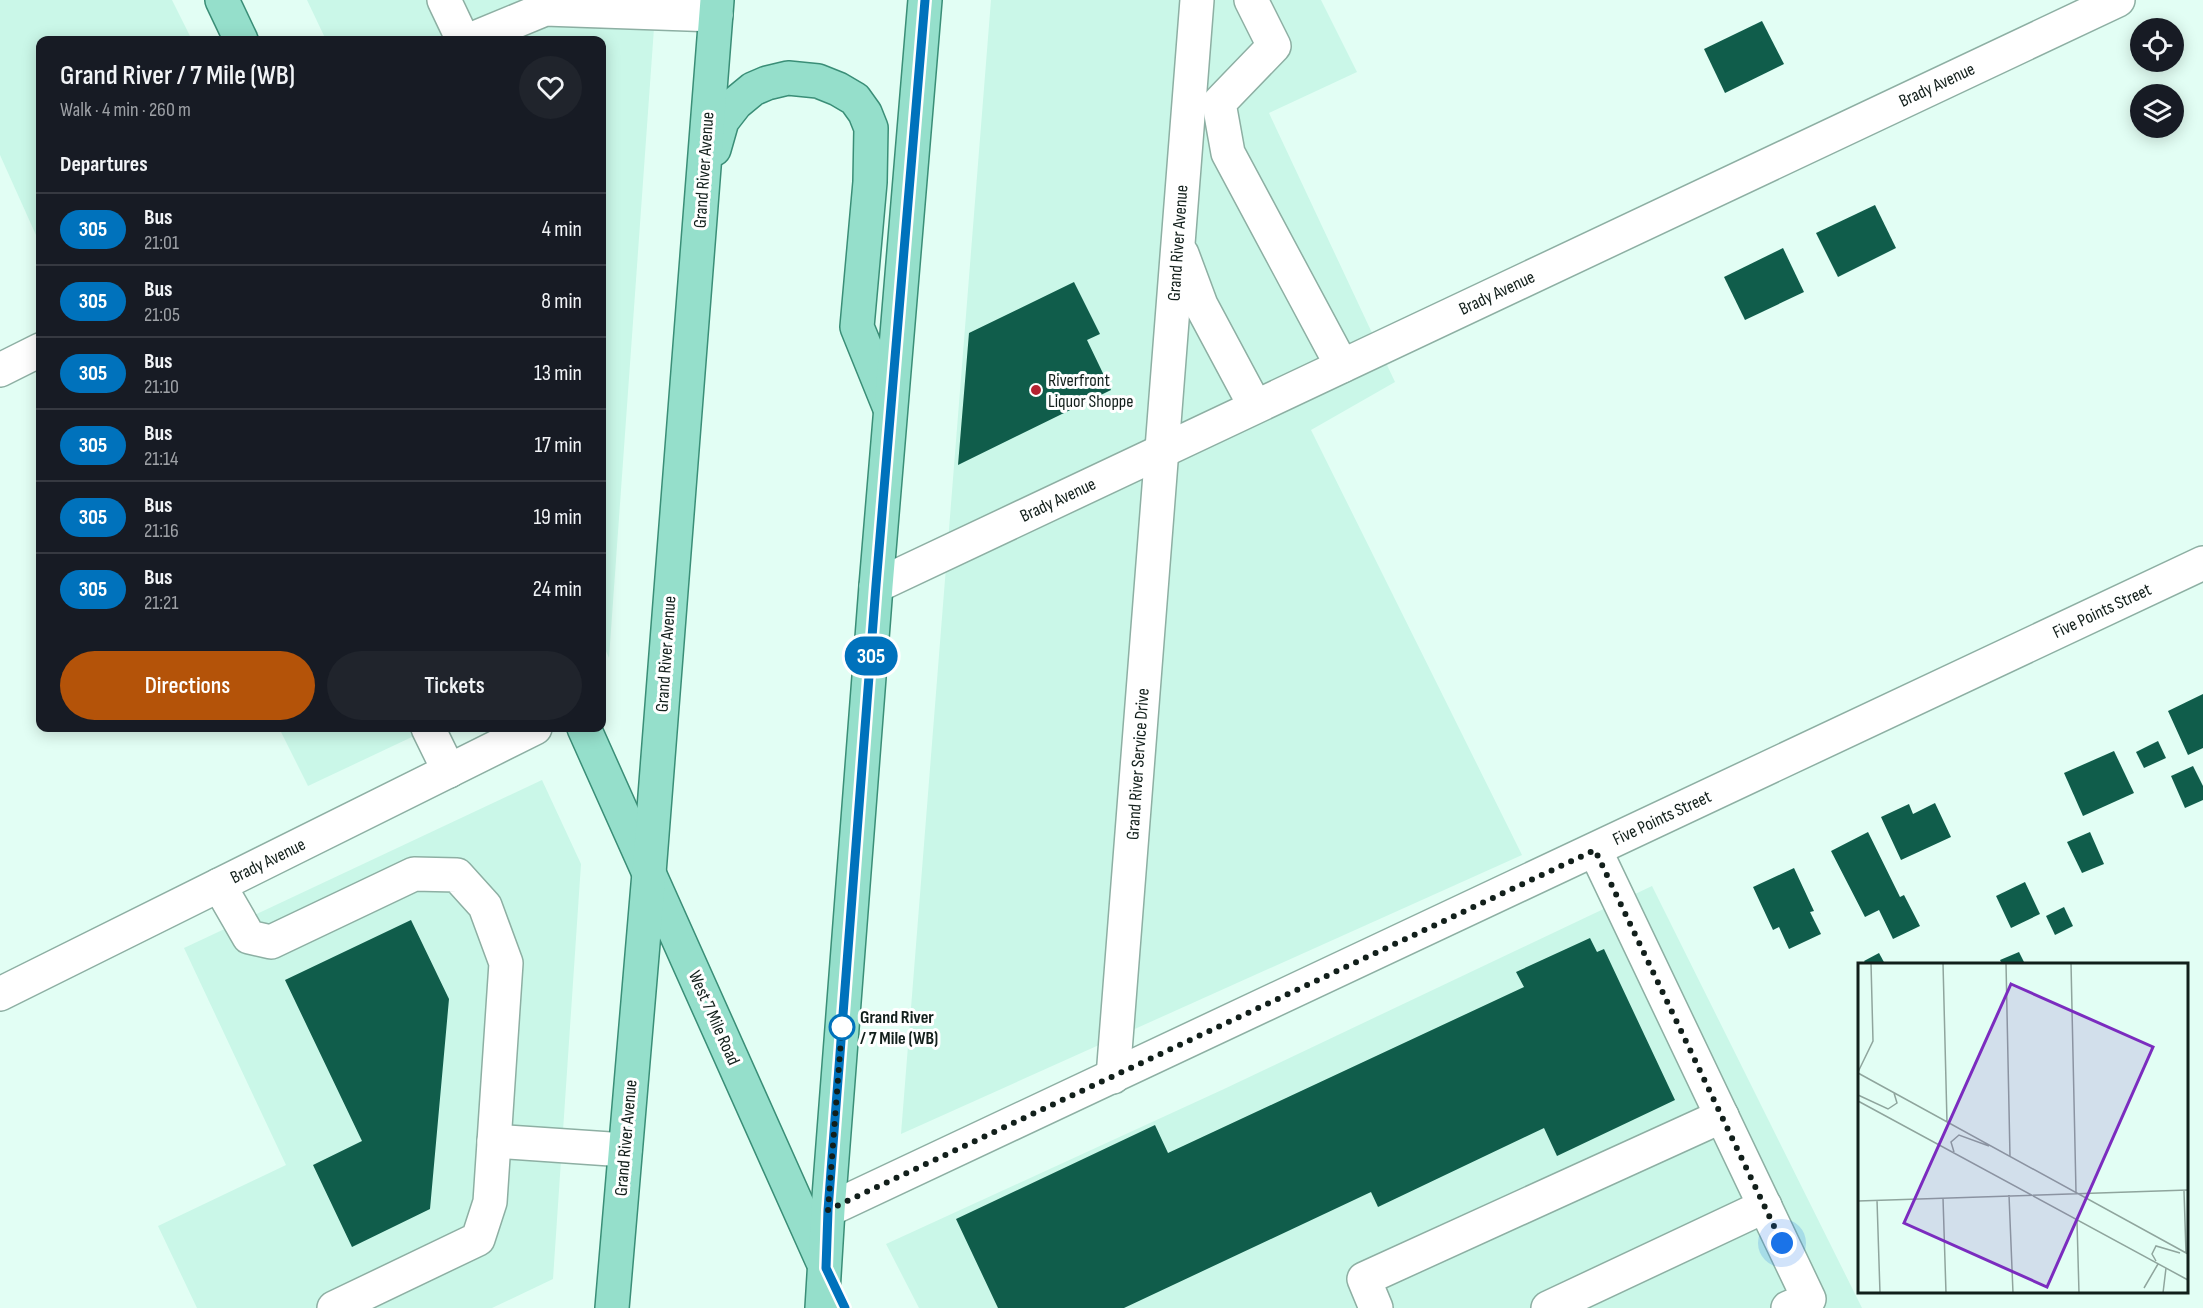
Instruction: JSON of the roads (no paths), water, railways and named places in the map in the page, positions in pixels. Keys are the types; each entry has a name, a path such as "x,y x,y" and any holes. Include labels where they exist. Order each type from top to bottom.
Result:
{"main road":[{"path":"222,0 239,36"},
{"path":"822,1308 876,585 925,0"},
{"name":"Grand River Avenue","path":"612,1308 649,873 716,8"},
{"path":"703,182 722,121 736,103 753,89 788,78 818,81 855,99 865,112 871,128 870,182 857,327 892,413"},
{"name":"West 7 Mile Road","path":"586,732 845,1308"}],"street":[{"path":"444,0 461,36"},
{"name":"Grand River Avenue","path":"1162,450 1197,0"},
{"path":"1251,0 1274,46 1219,103 1228,153 1342,366"},
{"name":"Brady Avenue","path":"876,585 2118,0"},
{"path":"480,36 545,9 716,8"},
{"path":"1178,246 1201,304 1255,406"},
{"path":"0,370 36,352"},
{"name":"Grand River Service Drive","path":"1113,1077 1162,450"},
{"name":"Five Points Street","path":"828,1210 2203,563"},
{"path":"430,732 448,771"},
{"name":"Brady Avenue","path":"0,994 527,732"},
{"path":"1595,850 1765,1206 1798,1303"},
{"path":"219,885 249,937 271,942 414,874 457,875 485,906 506,963 490,1202 478,1239 334,1308"},
{"path":"1376,1308 1364,1279 1722,1116"},
{"path":"494,1141 625,1150"},
{"path":"1548,1308 1765,1206"}],"place":[{"name":"Riverfront Liquor Shoppe","path":"1036,390"},
{"name":"Grand River / 7 Mile (WB)","path":"842,1027"}]}
